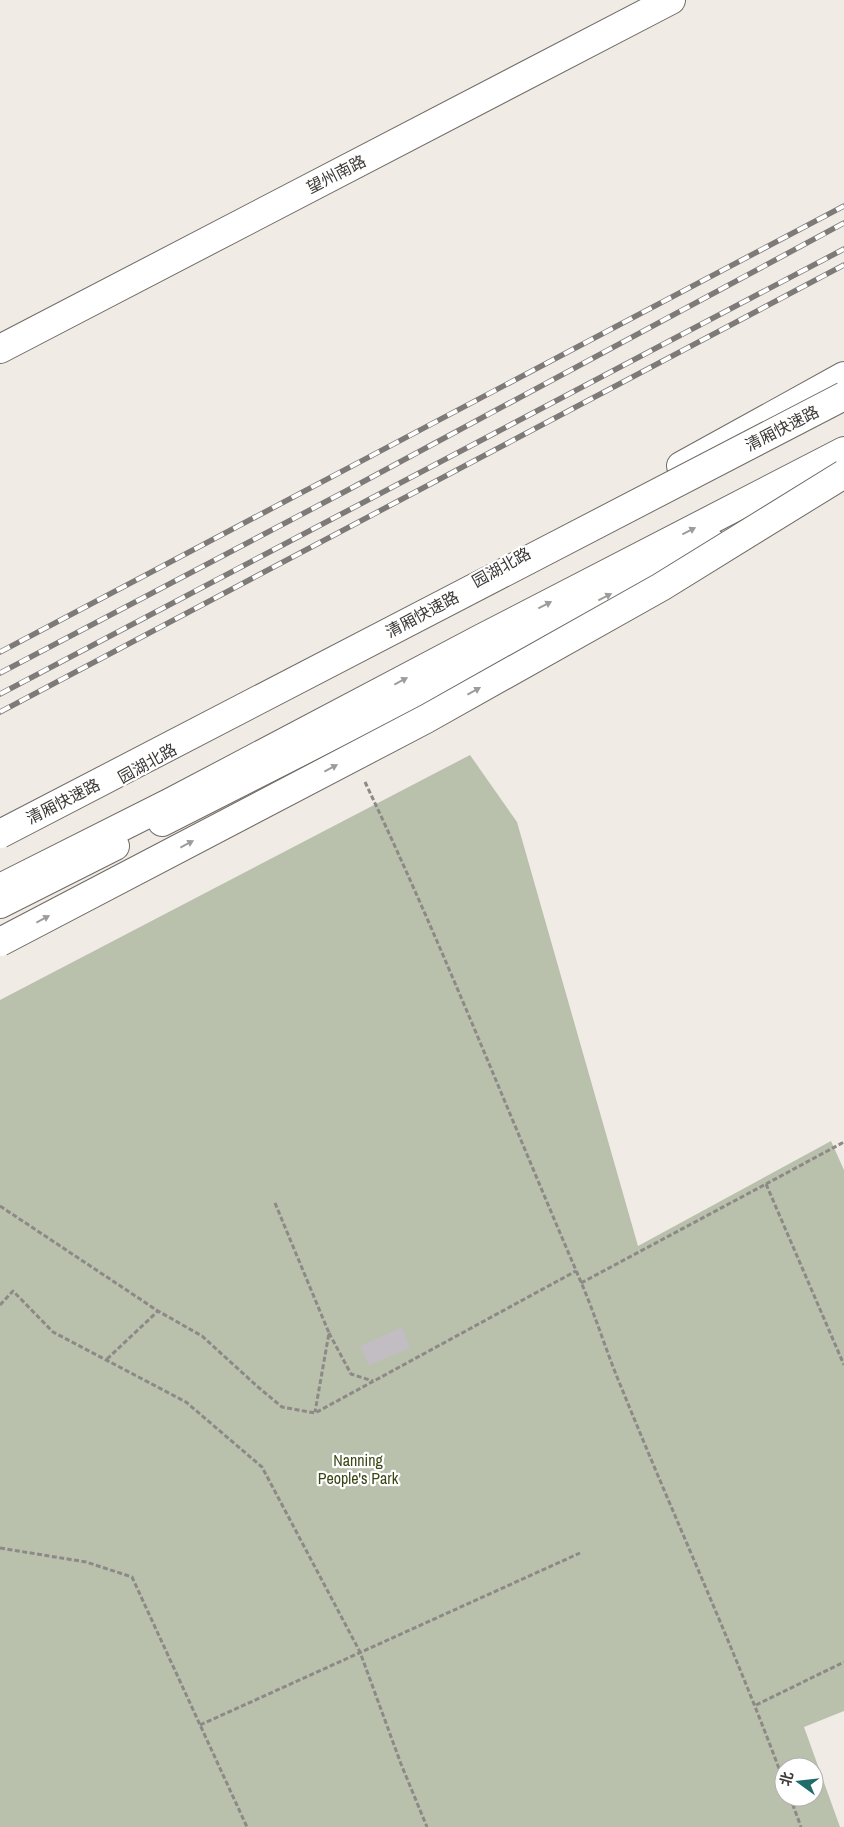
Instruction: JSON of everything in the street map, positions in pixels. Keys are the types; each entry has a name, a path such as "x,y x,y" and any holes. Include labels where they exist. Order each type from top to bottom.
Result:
{"main road":[{"name":"望州南路","path":"0,349 671,0"},
{"name":"园湖北路","path":"0,845 844,376"},
{"name":"清厢快速路","path":"0,834 844,396"},
{"path":"0,888 171,802 482,638 844,451"},
{"path":"0,942 426,718 661,587 844,475"},
{"path":"0,904 844,475"}],"path":[{"path":"353,757 388,830 501,1092 581,1283 620,1386 756,1705 775,1757"},
{"path":"581,1283 844,1142"},
{"path":"766,1184 844,1365"},
{"path":"274,1203 329,1333 351,1374 374,1381"},
{"path":"0,1206 158,1311 202,1336 258,1387 282,1406 315,1413 576,1271"},
{"path":"0,1305 13,1291 52,1332 107,1359 186,1402 262,1467 360,1652 401,1764 427,1827"},
{"path":"107,1359 158,1311"},
{"path":"315,1413 329,1333"},
{"path":"0,1548 86,1562 132,1576 247,1827"},
{"path":"200,1725 580,1553"},
{"path":"756,1705 844,1662"},
{"path":"794,1807 801,1827"}],"green space":[{"name":"Nanning People's Park","path":"470,755 517,822 638,1246 831,1141 844,1170 844,1711 804,1727 815,1757 774,1757 774,1807 824,1807 824,1783 840,1827 0,1827 0,1000"}],"building":[{"path":"402,1327 410,1348 369,1365 360,1346"}],"railway":[{"path":"0,652 844,206"},
{"path":"0,673 346,491 844,223"},
{"path":"0,694 844,249"},
{"path":"0,712 844,265"}]}
